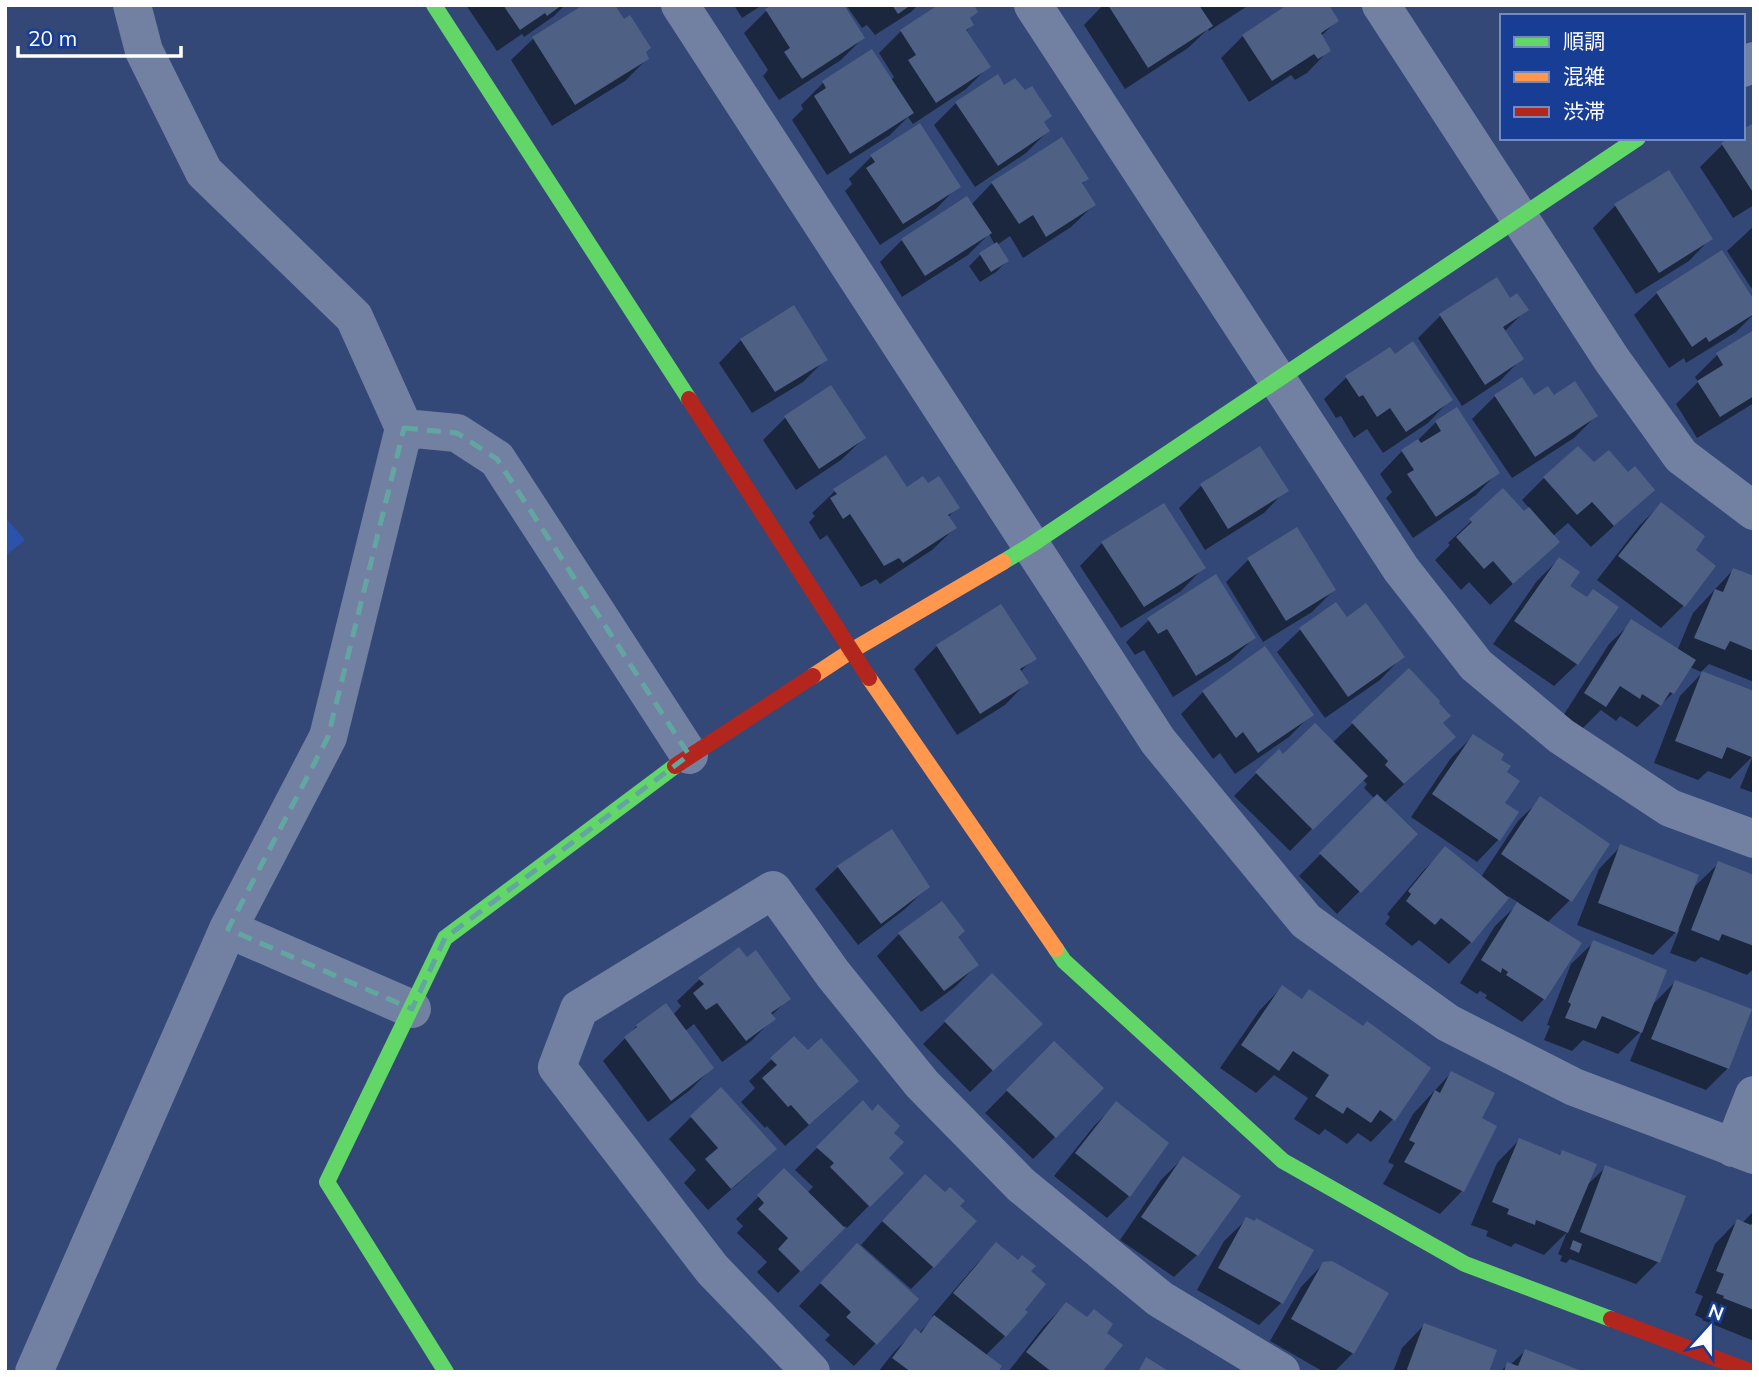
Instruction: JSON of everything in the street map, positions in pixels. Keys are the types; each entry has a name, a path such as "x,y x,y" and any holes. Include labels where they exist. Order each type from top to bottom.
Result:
{"street":[{"path":"34,1372 228,929 328,737 404,428 354,317 204,172 144,51 132,5"},
{"path":"434,5 852,651 1064,961 1283,1161 1465,1264 1752,1372"},
{"path":"680,5 1158,741 1306,921 1448,1023 1574,1087 1744,1152 1754,1095"},
{"path":"1033,5 1401,569 1476,665 1561,736 1670,808 1754,839"},
{"path":"1381,5 1612,360 1681,456 1754,511"},
{"path":"446,1372 327,1182 444,938 688,755 852,651 1031,545 1635,140"},
{"path":"404,428 457,433 497,459 688,755"},
{"path":"811,1372 712,1269 557,1067 579,1009 773,890 833,974 922,1084 1021,1185 1160,1299 1281,1372"},
{"path":"228,929 412,1009"}],"highlighted area":[{"path":"404,428 457,433 497,459 689,755 445,938 412,1009 228,929 328,737"}],"shaded area":[{"path":"5,517 25,540 5,556"}],"building":[{"path":"503,5 562,5 520,30"},
{"path":"583,5 615,5 624,19 630,15 651,48 646,52 649,59 575,105 532,37"},
{"path":"772,5 844,5 865,38 802,79 784,52 790,48 765,9"},
{"path":"892,5 911,5 898,14"},
{"path":"938,5 974,5 978,12 970,18 974,25 966,30 991,67 936,103 908,60 916,55 900,30"},
{"path":"1108,5 1199,5 1213,26 1148,68"},
{"path":"1287,5 1329,5 1339,21 1321,33 1331,51 1318,59 1314,54 1272,81 1242,35"},
{"path":"872,49 914,113 850,154 814,96 826,88 822,81"},
{"path":"998,74 1004,85 1015,78 1025,90 1032,86 1052,116 1044,122 1050,131 998,166 955,102"},
{"path":"920,123 961,187 903,224 866,168 875,162 870,155"},
{"path":"1754,123 1754,194 1721,143 1726,140 1745,140 1745,128"},
{"path":"1062,137 1089,179 1082,183 1096,205 1046,237 1033,215 1019,224 991,182"},
{"path":"1669,170 1713,239 1659,273 1614,204"},
{"path":"967,196 992,233 925,276 901,239"},
{"path":"997,242 1009,261 991,272 979,253"},
{"path":"1722,250 1754,300 1754,314 1709,342 1706,337 1692,347 1656,292"},
{"path":"1497,277 1510,298 1517,293 1529,310 1503,327 1524,359 1485,385 1439,314"},
{"path":"794,305 828,360 775,392 740,339"},
{"path":"1754,330 1754,396 1720,417 1697,381 1723,365 1716,353"},
{"path":"1413,341 1453,400 1406,432 1390,408 1377,417 1363,395 1359,397 1345,376 1390,347 1395,354"},
{"path":"1522,377 1534,395 1548,386 1554,395 1575,381 1598,416 1535,457 1494,395"},
{"path":"831,385 866,438 819,469 784,416"},
{"path":"1457,407 1500,473 1436,517 1407,474 1414,470 1401,450 1418,439 1421,443 1441,431 1435,421"},
{"path":"1260,446 1289,491 1228,529 1200,484"},
{"path":"1578,446 1594,462 1609,450 1628,472 1635,466 1655,490 1614,526 1592,502 1577,515 1543,477"},
{"path":"886,455 907,487 923,476 928,483 939,476 960,508 948,515 957,528 903,563 899,558 884,566 850,514 843,519 830,498 837,494 833,489"},
{"path":"1503,488 1524,511 1529,507 1560,542 1513,584 1493,561 1484,569 1456,537 1472,522 1469,519"},
{"path":"1661,502 1705,536 1696,550 1716,566 1685,607 1618,556"},
{"path":"1164,503 1206,568 1144,607 1101,542"},
{"path":"1297,527 1336,590 1286,621 1247,558"},
{"path":"1559,557 1580,572 1570,586 1587,597 1593,589 1619,607 1578,665 1514,621"},
{"path":"1733,568 1754,576 1754,651 1730,641 1725,650 1694,638 1715,589 1723,592"},
{"path":"1216,574 1256,638 1196,676 1167,629 1158,634 1147,618"},
{"path":"1336,602 1347,617 1366,603 1405,657 1348,697 1299,628"},
{"path":"1001,604 1037,659 1020,669 1029,683 980,714 936,645"},
{"path":"1631,619 1696,660 1674,694 1670,692 1661,706 1642,694 1640,699 1620,686 1606,707 1584,693"},
{"path":"1265,646 1314,715 1258,753 1243,732 1236,738 1202,691"},
{"path":"1409,668 1451,716 1443,723 1456,737 1404,784 1385,765 1388,761 1351,722"},
{"path":"1702,671 1754,691 1754,758 1727,747 1722,759 1675,741"},
{"path":"1315,723 1368,776 1313,830 1255,772 1279,749 1283,754"},
{"path":"1473,734 1504,754 1501,760 1511,766 1507,772 1520,781 1505,803 1519,812 1500,841 1432,794"},
{"path":"1377,794 1418,834 1361,893 1319,853"},
{"path":"1540,796 1610,844 1572,902 1501,854"},
{"path":"892,829 930,887 881,924 837,866"},
{"path":"1620,844 1699,875 1677,933 1598,903"},
{"path":"1445,846 1509,898 1472,943 1441,918 1435,925 1406,901 1411,894 1408,891"},
{"path":"1718,861 1754,875 1754,946 1722,934 1719,941 1691,930"},
{"path":"942,901 965,931 958,937 979,965 944,991 898,933"},
{"path":"1517,902 1582,943 1545,1000 1506,975 1508,972 1502,968 1501,973 1481,960"},
{"path":"1593,940 1667,970 1642,1033 1602,1016 1596,1029 1565,1018 1571,1004 1568,1002"},
{"path":"739,947 747,957 756,950 791,999 771,1013 776,1019 746,1041 717,1003 706,1010 693,993 704,984 698,978"},
{"path":"992,973 1043,1024 993,1071 944,1021"},
{"path":"1675,980 1752,1009 1729,1069 1651,1039"},
{"path":"1282,985 1302,999 1309,989 1363,1026 1367,1021 1431,1068 1395,1121 1380,1110 1371,1123 1347,1107 1343,1114 1315,1096 1329,1075 1293,1051 1279,1071 1241,1045"},
{"path":"666,1003 714,1068 671,1101 624,1037"},
{"path":"794,1036 808,1050 821,1038 859,1081 809,1125 791,1105 788,1107 762,1078 777,1065 770,1058"},
{"path":"1054,1041 1104,1088 1056,1138 1006,1090"},
{"path":"1451,1071 1495,1093 1482,1118 1497,1126 1464,1192 1404,1162 1415,1143 1409,1140 1435,1090 1440,1093"},
{"path":"721,1087 777,1149 731,1189 705,1159 718,1148 690,1116"},
{"path":"863,1100 872,1111 878,1104 900,1126 894,1133 904,1142 889,1158 904,1173 870,1207 830,1167 834,1163 816,1147"},
{"path":"1116,1101 1169,1143 1130,1197 1075,1153"},
{"path":"1519,1138 1560,1155 1562,1150 1597,1164 1568,1233 1536,1220 1535,1225 1507,1214 1509,1209 1492,1202"},
{"path":"1183,1156 1241,1196 1198,1256 1141,1217"},
{"path":"1605,1165 1686,1196 1660,1263 1580,1232"},
{"path":"784,1168 845,1228 801,1272 778,1249 788,1238 758,1209 764,1203 757,1195"},
{"path":"925,1174 945,1192 950,1187 965,1201 960,1206 977,1221 934,1268 882,1221"},
{"path":"1246,1217 1255,1221 1256,1218 1314,1250 1283,1304 1218,1268"},
{"path":"1737,1219 1751,1225 1754,1220 1754,1310 1716,1293 1724,1274 1716,1271"},
{"path":"1573,1240 1582,1244 1579,1253 1570,1249"},
{"path":"996,1242 1018,1260 1022,1255 1036,1266 1031,1271 1046,1284 1025,1310 1028,1312 1006,1337 953,1293"},
{"path":"857,1243 919,1299 877,1345 846,1317 851,1312 820,1283"},
{"path":"1332,1261 1389,1293 1354,1354 1291,1319 1323,1262"},
{"path":"1066,1302 1087,1317 1094,1309 1113,1324 1107,1333 1123,1345 1102,1372 1052,1372 1026,1352"},
{"path":"934,1315 1002,1366 998,1372 911,1372 892,1358 915,1328 921,1333"},
{"path":"1424,1323 1497,1350 1489,1372 1406,1372"},
{"path":"1525,1349 1584,1372 1504,1372 1507,1362 1518,1366"},
{"path":"1146,1357 1170,1372 1138,1372"}],"traffic: fast":[{"path":"434,5 689,399"},
{"path":"1003,562 1635,140"},
{"path":"446,1372 327,1182 445,938 675,766"},
{"path":"1056,949 1064,961 1283,1161 1465,1264 1611,1319"}],"traffic: slow":[{"path":"813,676 1003,562"},
{"path":"869,678 1056,949"}],"traffic: jam":[{"path":"689,399 869,678"},
{"path":"675,766 813,676"},
{"path":"1611,1319 1752,1372"}]}
